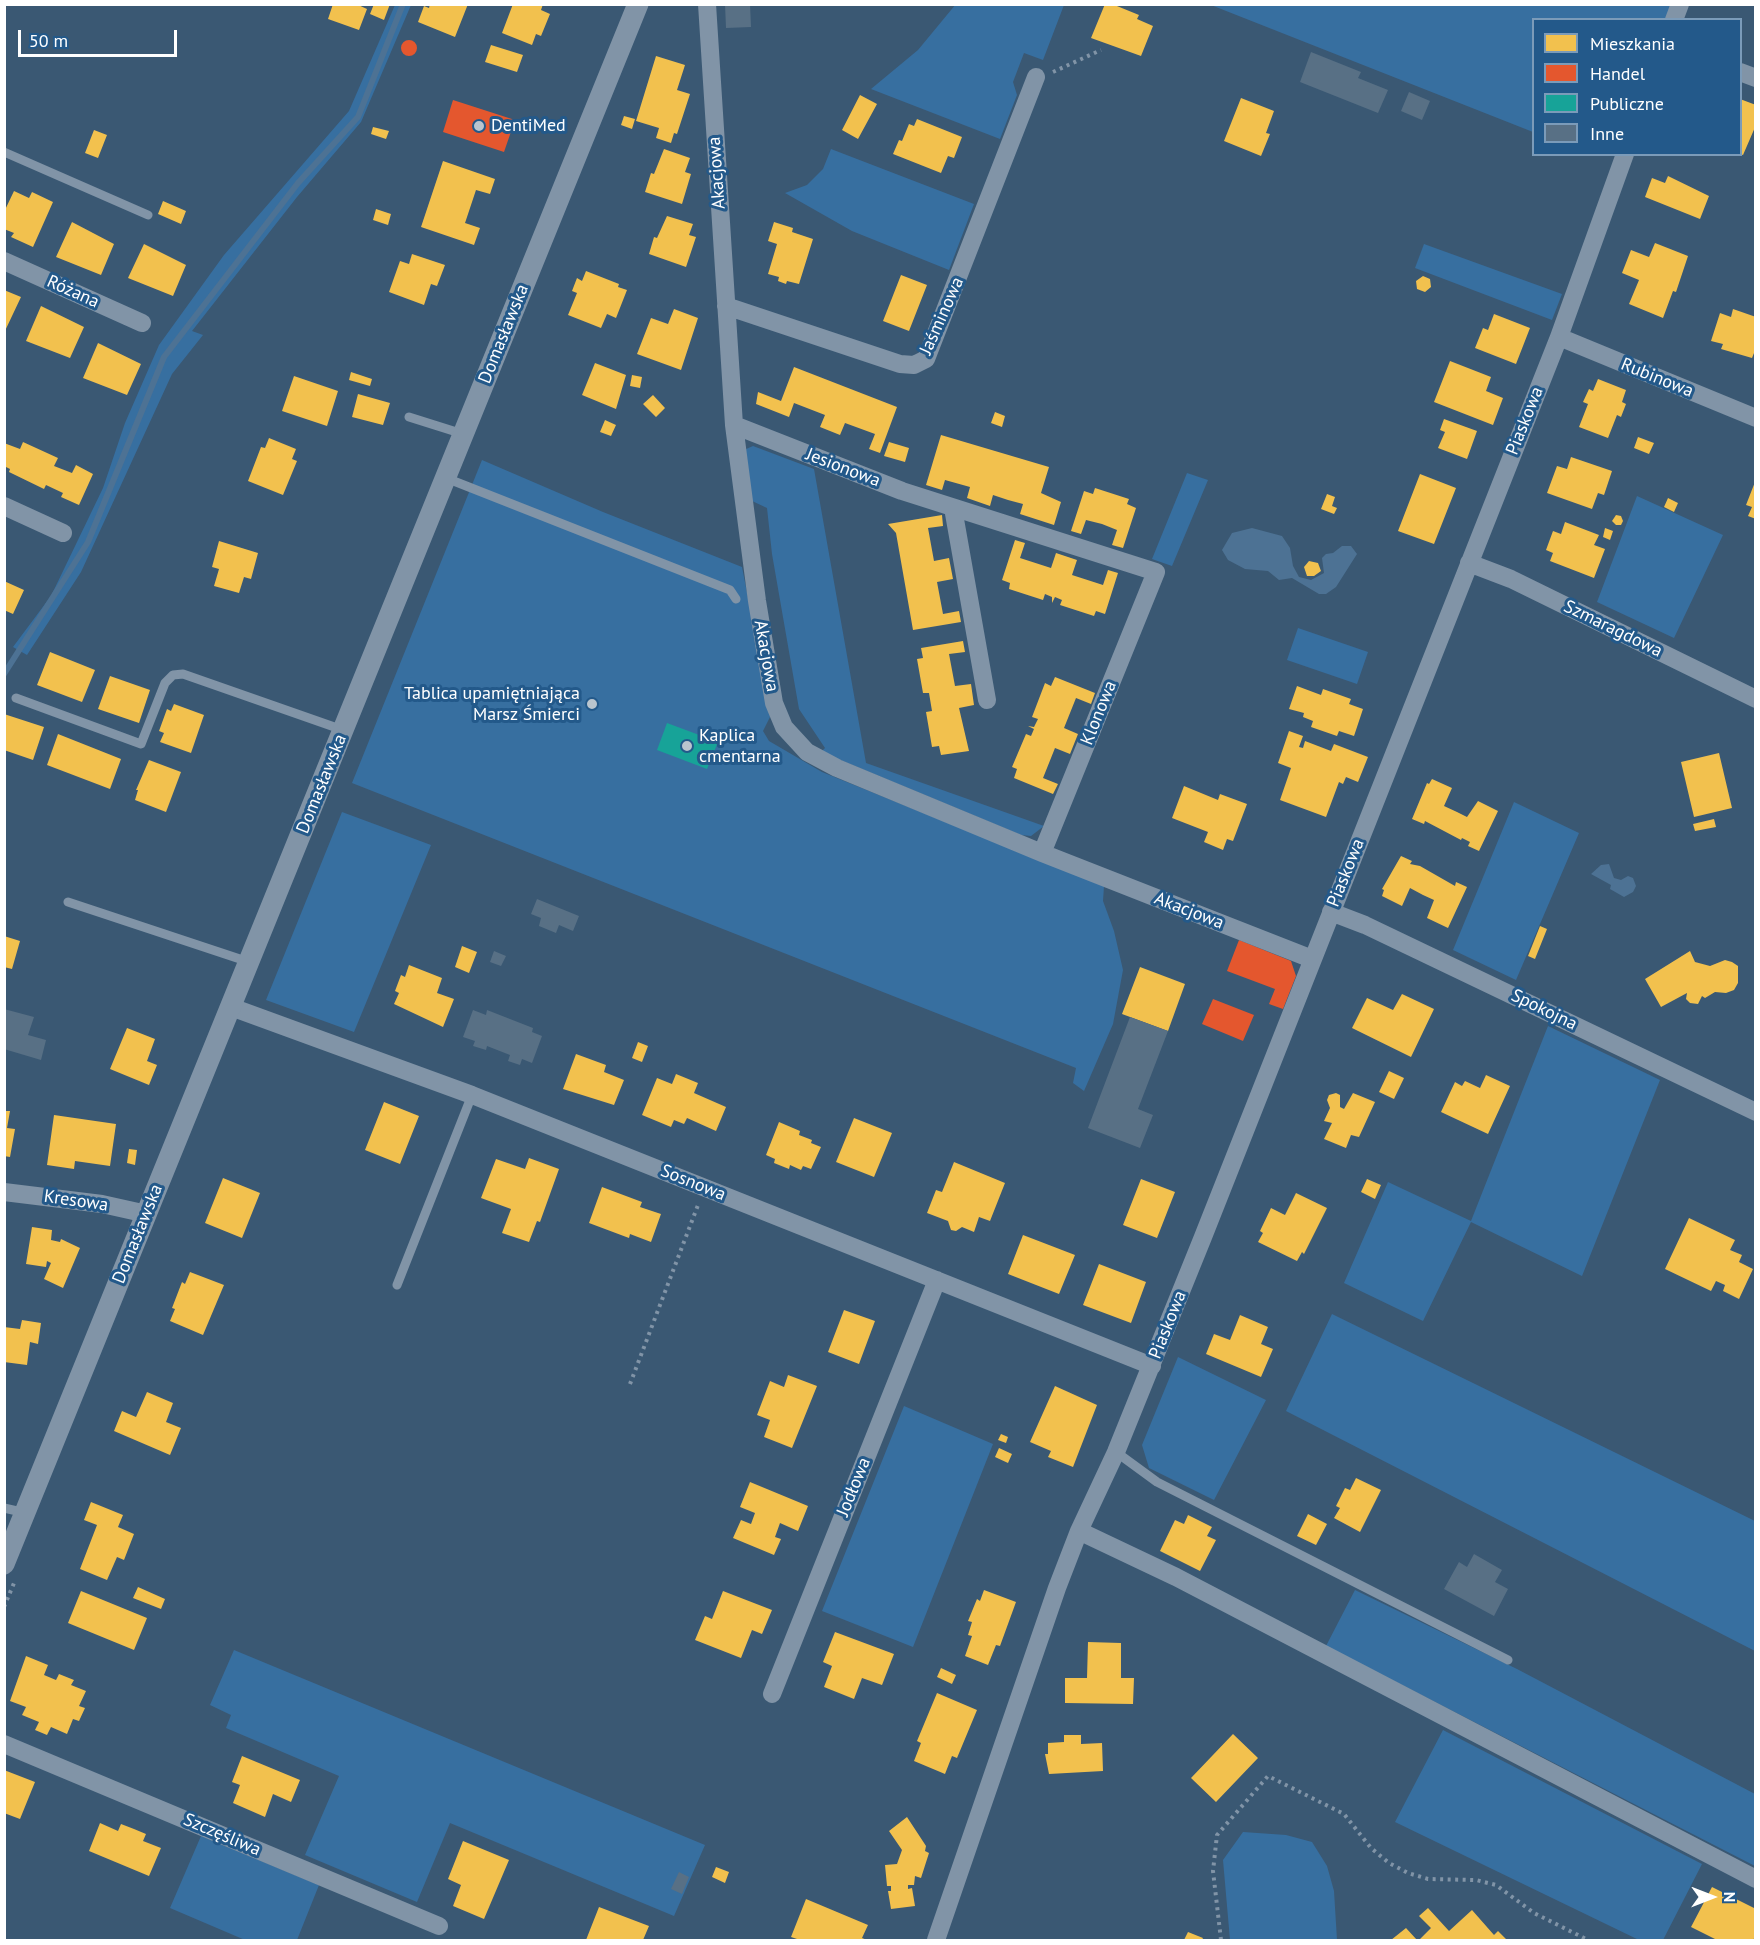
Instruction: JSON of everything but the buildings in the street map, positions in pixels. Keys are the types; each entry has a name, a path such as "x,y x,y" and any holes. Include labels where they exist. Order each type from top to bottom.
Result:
{"street":[{"name":"Domasławska","path":"4,1564 638,4"},
{"name":"Akacjowa","path":"707,4 734,425 757,601 774,703 788,732 807,752 837,768 1042,853 1312,959"},
{"name":"Jaśminowa","path":"726,306 900,364 914,365 926,359 1036,77"},
{"name":"Piaskowa","path":"936,1941 1078,1531 1116,1452 1152,1366 1559,337 1624,156"},
{"name":"Różana","path":"4,261 142,324"},
{"name":"Rubinowa","path":"1559,337 1755,418"},
{"name":"Jesionowa","path":"734,425 953,508 1156,572"},
{"path":"4,506 63,533"},
{"path":"953,508 987,700"},
{"name":"Szmaragdowa","path":"1469,562 1511,579 1755,699"},
{"name":"Klonowa","path":"1042,853 1156,572"},
{"name":"Spokojna","path":"1331,912 1413,947 1755,1112"},
{"name":"Sosnowa","path":"231,1006 472,1095 1152,1366"},
{"name":"Kresowa","path":"4,1192 102,1204 147,1214"},
{"name":"Jodłowa","path":"772,1694 937,1280"},
{"path":"1078,1531 1176,1577 1755,1879"},
{"name":"Szczęśliwa","path":"4,1744 439,1926"}],"lane":[{"path":"4,152 148,215"},
{"path":"409,417 463,434"},
{"path":"446,478 730,590 736,599"},
{"path":"16,698 141,744 165,683 173,675 183,675 344,730"},
{"path":"68,902 249,963"},
{"path":"397,1285 472,1095"},
{"path":"1116,1452 1157,1482 1508,1660"},
{"path":"4,1508 26,1513"}],"path":[{"path":"1036,77 1066,68 1101,50"},
{"path":"630,1384 705,1188"},
{"path":"1221,1941 1213,1871 1217,1834 1268,1776 1344,1814 1371,1848 1389,1863 1408,1874 1428,1879 1476,1880 1496,1885 1534,1913 1588,1941"}],"shaded area":[{"path":"956,4 1064,5 1043,60 1024,53 1013,82 1017,95 1000,139 871,89 918,50"},
{"path":"395,5 411,5 361,122 297,197 192,331 203,335 172,374 81,572 27,655 13,647 51,596 103,488 125,423 159,345 224,255 349,111"},
{"path":"1211,5 1673,5 1667,18 1532,18 1532,132"},
{"path":"831,149 974,204 949,270 852,231 785,193 807,185 823,169"},
{"path":"1424,244 1562,294 1552,320 1415,268"},
{"path":"753,446 814,469 866,763 1044,826 1031,836 1021,835 821,752 825,748 799,709 772,554 767,508 750,500 744,450"},
{"path":"482,460 603,512 742,567 771,715 763,731 769,741 822,772 1104,886 1103,901 1114,931 1123,970 1113,1024 1084,1091 1073,1083 1076,1068 352,783"},
{"path":"1187,473 1208,480 1172,566 1152,559"},
{"path":"1637,496 1723,535 1674,638 1597,602"},
{"path":"1252,528 1282,536 1290,548 1293,566 1299,577 1311,580 1324,573 1322,558 1326,554 1333,553 1342,546 1351,546 1357,554 1336,587 1326,594 1319,594 1292,578 1279,580 1268,571 1245,569 1228,560 1222,550 1232,533"},
{"path":"1298,628 1368,652 1357,684 1287,660"},
{"path":"1514,802 1579,833 1516,980 1453,950"},
{"path":"342,812 431,845 354,1032 266,1000"},
{"path":"1609,864 1614,878 1621,880 1628,876 1633,878 1636,886 1633,892 1624,897 1610,889 1611,885 1591,874 1601,865"},
{"path":"1548,1026 1660,1080 1582,1276 1471,1222 1423,1321 1344,1283 1388,1182 1471,1221"},
{"path":"1332,1314 1755,1521 1755,1651 1286,1411"},
{"path":"1178,1357 1266,1400 1214,1500 1149,1468 1142,1445"},
{"path":"904,1406 993,1444 913,1647 822,1611"},
{"path":"1355,1590 1517,1669 1755,1794 1755,1866 1326,1646"},
{"path":"234,1650 705,1845 674,1916 450,1823 417,1902 305,1855 339,1776 226,1728 231,1715 210,1705"},
{"path":"1443,1730 1702,1864 1663,1940 1639,1940 1395,1822"},
{"path":"1243,1832 1286,1835 1312,1842 1327,1866 1334,1891 1337,1940 1230,1940 1223,1860"},
{"path":"201,1836 319,1885 297,1940 245,1940 170,1908"}],"waterway":[{"path":"4,674 88,542 164,357 298,183 358,117 403,4"}],"place":[{"name":"DentiMed","path":"479,126"},
{"name":"Tablica upamiętniająca Marsz Śmierci","path":"592,704"},
{"name":"Kaplica cmentarna","path":"687,746"}]}
